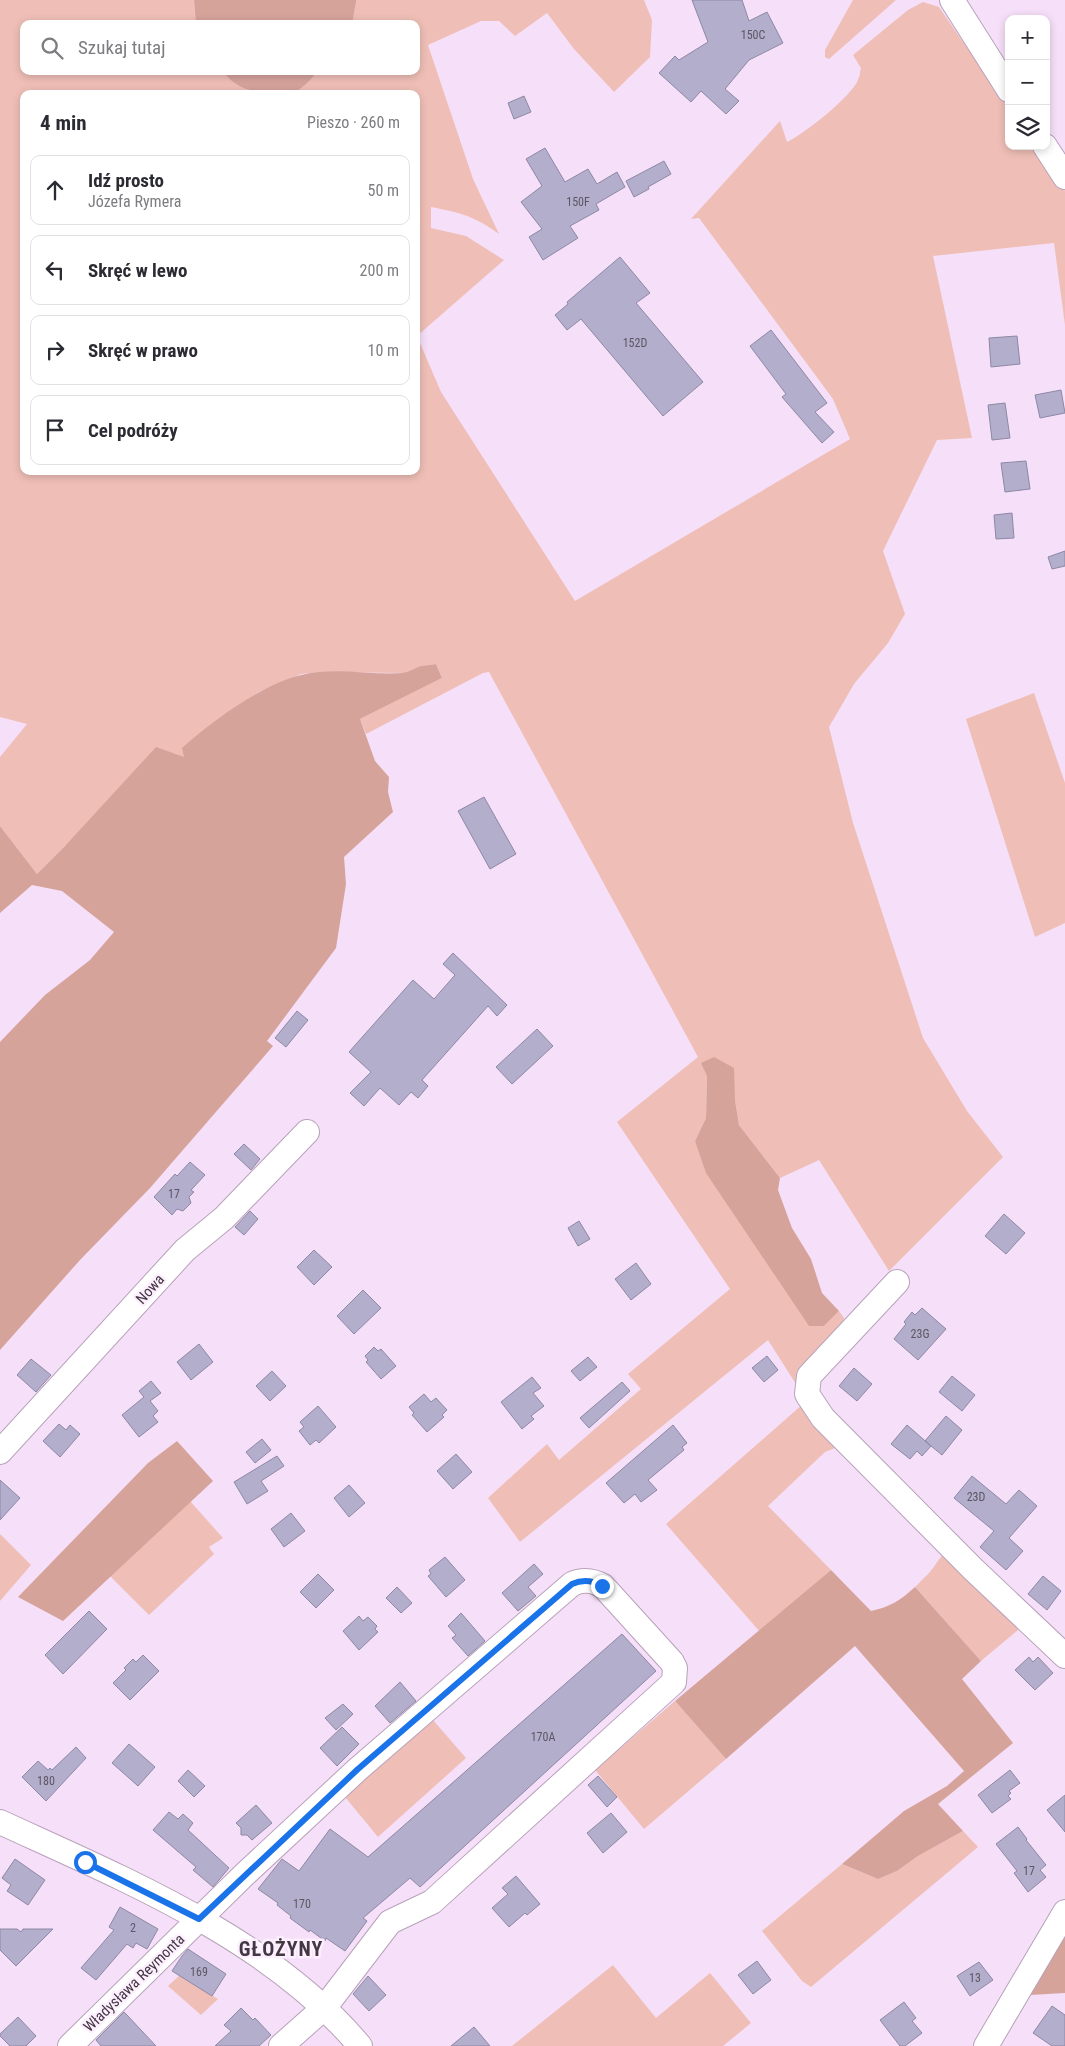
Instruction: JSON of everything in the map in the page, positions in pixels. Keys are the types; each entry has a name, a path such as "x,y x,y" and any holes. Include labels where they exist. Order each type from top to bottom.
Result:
{"street":[{"path":"952,0 1005,84"},
{"path":"1047,150 1065,177"},
{"name":"Nowa","path":"0,1452 185,1250 224,1218 307,1132"},
{"path":"897,1282 809,1376 807,1394 823,1418 972,1568 1065,1656"},
{"name":"Władysława Reymonta","path":"70,2046 199,1919 358,1769 572,1584 580,1580 588,1580 602,1586 672,1662 675,1668 674,1682 432,1902 390,1922 325,2007"},
{"path":"0,1822 199,1919 265,1960 325,2007 360,2046"},
{"path":"986,2046 1065,1912"},
{"path":"281,2046 325,2007"}],"shaded area":[{"path":"0,0 194,0 196,20 20,20 20,75 225,75 235,83 249,90 20,90 20,475 420,475 420,343 441,392 575,601 850,439 833,399 699,218 691,219 780,121 787,142 815,123 846,96 858,80 861,68 853,55 908,10 923,2 939,7 1005,103 1005,150 1037,150 1065,191 1065,325 1054,243 933,256 972,438 937,440 883,551 905,614 888,643 854,684 829,727 853,823 923,1038 967,1111 1003,1157 889,1271 819,1160 780,1178 739,1125 735,1100 707,1076 706,1118 695,1141 824,1326 839,1311 844,1318 842,1326 801,1392 768,1340 520,1542 488,1498 547,1444 559,1460 641,1389 628,1374 730,1289 617,1122 698,1057 489,672 483,673 366,734 360,719 442,678 436,664 422,666 406,673 320,672 301,674 259,692 220,719 184,758 65,846 37,874 0,826 0,757 27,724 0,717"},
{"path":"194,0 356,0 353,20 196,20"},
{"path":"356,0 644,0 652,20 650,57 614,92 574,49 547,13 515,36 499,21 481,21 428,45 473,179 499,234 467,216 431,207 431,228 466,236 504,260 420,333 420,90 298,90 314,75 420,75 420,20 353,20"},
{"path":"853,0 896,0 829,59 825,57 825,50"},
{"path":"226,75 314,75 298,90 248,90 234,83"},
{"path":"436,664 442,678 360,719 375,761 389,777 388,792 393,812 344,857 346,884 336,948 267,1041 273,1046 150,1188 80,1260 0,1350 0,1042 45,995 90,960 114,932 62,891 32,885 0,913 0,826 37,874 156,747 184,757 182,748 196,736 228,711 264,690 300,675 318,672 403,673 421,666"},
{"path":"1034,693 1065,783 1065,923 1035,937 966,719"},
{"path":"714,1057 734,1068 735,1100 739,1125 780,1178 778,1190 792,1228 811,1259 822,1293 839,1311 824,1326 809,1326 706,1173 695,1141 706,1118 707,1076 701,1063"},
{"path":"803,1404 850,1458 835,1448 825,1452 768,1506 831,1570 760,1632 666,1524"},
{"path":"177,1441 213,1481 63,1621 18,1597 148,1463"},
{"path":"190,1501 223,1538 209,1547 214,1554 149,1615 110,1576"},
{"path":"0,1534 31,1565 0,1601"},
{"path":"946,1550 1024,1625 981,1661 915,1587 930,1572"},
{"path":"831,1570 871,1611 895,1602 915,1587 981,1661 962,1679 1013,1743 938,1804 963,1831 918,1856 897,1871 878,1879 842,1864 904,1811 947,1786 964,1771 855,1646 726,1759 675,1701"},
{"path":"675,1701 726,1759 644,1829 595,1770"},
{"path":"433,1720 466,1758 378,1837 345,1797"},
{"path":"963,1831 978,1847 811,1987 802,1981 762,1931 842,1864 878,1879 897,1871 918,1856"},
{"path":"1065,1936 1065,1993 1030,1995"},
{"path":"613,1965 656,2018 710,1973 751,2023 723,2046 512,2046"},
{"path":"180,1975 218,1999 201,2015 168,1986"}],"building":[{"path":"692,0 742,0 749,21 767,12 783,43 749,60 725,89 739,101 726,114 701,91 691,102 659,73 675,56 679,60 708,42"},
{"path":"524,96 531,112 514,119 508,103"},
{"path":"545,148 565,182 588,169 597,184 617,172 625,187 596,204 599,210 570,226 578,238 543,260 529,237 542,229 521,202 542,186 526,159"},
{"path":"664,161 671,174 634,197 626,181"},
{"path":"620,257 650,293 636,303 703,382 663,416 581,319 567,330 555,315 568,304 567,302"},
{"path":"771,330 827,403 815,412 834,432 822,443 782,397 786,394 750,346"},
{"path":"1017,336 1020,364 991,367 989,338"},
{"path":"1061,390 1065,413 1040,418 1035,395"},
{"path":"1005,403 1010,438 992,440 988,405"},
{"path":"1026,461 1030,489 1005,492 1001,463"},
{"path":"1012,513 1014,538 996,539 994,515"},
{"path":"1065,551 1065,566 1052,569 1048,557"},
{"path":"484,797 516,854 490,869 458,811"},
{"path":"453,953 507,1005 497,1016 488,1006 422,1080 428,1086 418,1098 411,1092 399,1105 380,1088 364,1106 350,1093 371,1072 349,1052 413,980 434,999 455,975 443,964"},
{"path":"297,1011 308,1020 286,1047 275,1038"},
{"path":"537,1029 553,1046 512,1084 496,1067"},
{"path":"244,1144 260,1159 251,1170 234,1154"},
{"path":"190,1162 205,1175 191,1190 194,1192 189,1197 191,1203 183,1211 177,1209 172,1215 154,1197 175,1174 177,1176"},
{"path":"250,1211 258,1219 244,1235 235,1227"},
{"path":"1004,1214 1025,1233 1006,1254 985,1236"},
{"path":"579,1221 590,1239 578,1246 568,1228"},
{"path":"314,1250 332,1267 314,1285 297,1267"},
{"path":"636,1263 651,1284 631,1300 615,1279"},
{"path":"363,1290 381,1308 354,1334 337,1316"},
{"path":"922,1308 946,1329 918,1360 894,1339 906,1324 904,1322 912,1312 915,1315"},
{"path":"199,1344 213,1362 191,1380 177,1362"},
{"path":"374,1347 378,1351 381,1349 396,1366 381,1379 366,1362 368,1360 365,1356"},
{"path":"767,1356 778,1370 764,1382 752,1368"},
{"path":"588,1357 597,1367 580,1381 571,1371"},
{"path":"31,1359 51,1375 36,1392 17,1375"},
{"path":"854,1368 872,1384 857,1401 839,1386"},
{"path":"272,1371 286,1386 270,1401 256,1386"},
{"path":"952,1376 975,1395 962,1411 939,1392"},
{"path":"532,1377 541,1388 533,1393 544,1406 531,1416 534,1419 522,1429 501,1402"},
{"path":"151,1381 161,1393 150,1401 158,1411 153,1416 158,1422 139,1437 122,1415 144,1397 139,1391"},
{"path":"622,1382 630,1391 589,1428 580,1418"},
{"path":"424,1394 431,1402 436,1398 447,1410 442,1415 444,1417 427,1432 412,1415 414,1413 409,1407"},
{"path":"318,1406 336,1427 319,1443 316,1440 310,1445 299,1431 304,1427 300,1422"},
{"path":"946,1416 962,1430 942,1455 925,1441"},
{"path":"59,1424 66,1430 70,1425 80,1434 60,1457 43,1441"},
{"path":"673,1425 687,1443 682,1447 684,1450 648,1480 657,1490 641,1502 635,1494 624,1503 606,1483"},
{"path":"907,1425 931,1446 922,1456 917,1451 910,1459 891,1444"},
{"path":"262,1439 271,1450 255,1463 246,1452"},
{"path":"456,1454 472,1472 453,1489 437,1471"},
{"path":"277,1456 284,1466 261,1481 268,1491 247,1504 234,1482"},
{"path":"972,1476 1006,1504 1019,1490 1037,1506 1009,1538 1023,1551 1006,1570 980,1547 994,1531 954,1498"},
{"path":"0,1480 20,1498 0,1520"},
{"path":"349,1485 365,1503 349,1517 334,1498"},
{"path":"291,1513 305,1531 284,1547 271,1529"},
{"path":"445,1557 465,1580 446,1597 428,1576 431,1574 429,1570"},
{"path":"534,1564 543,1574 528,1587 536,1596 518,1611 502,1593"},
{"path":"318,1574 334,1590 316,1608 300,1592"},
{"path":"1043,1576 1061,1591 1047,1610 1028,1594"},
{"path":"397,1587 412,1603 401,1613 386,1598"},
{"path":"89,1611 107,1629 63,1674 45,1655"},
{"path":"461,1613 485,1641 468,1656 452,1638 456,1635 448,1626"},
{"path":"359,1616 363,1621 368,1617 377,1626 375,1629 378,1632 359,1650 343,1631"},
{"path":"622,1634 656,1671 420,1887 410,1878 363,1918 367,1921 345,1951 326,1938 325,1941 310,1930 309,1932 290,1918 291,1916 277,1905 278,1903 258,1889 282,1859 299,1871 330,1829 368,1857"},
{"path":"143,1655 159,1671 130,1700 113,1683 126,1670 124,1668 133,1659 136,1662"},
{"path":"1029,1657 1033,1662 1038,1657 1053,1673 1035,1690 1015,1670"},
{"path":"400,1682 416,1701 390,1723 375,1706"},
{"path":"343,1704 353,1714 336,1730 325,1718"},
{"path":"342,1727 359,1744 337,1766 320,1748"},
{"path":"129,1744 155,1767 138,1786 112,1763"},
{"path":"76,1747 86,1758 46,1801 22,1777 38,1761 48,1770 50,1768 52,1770"},
{"path":"188,1770 205,1786 194,1797 178,1781"},
{"path":"1010,1770 1020,1783 1009,1791 1011,1793 1008,1796 1011,1799 992,1813 978,1795"},
{"path":"598,1776 617,1797 607,1807 588,1785"},
{"path":"1065,1795 1065,1832 1047,1810"},
{"path":"256,1805 272,1823 252,1840 247,1835 241,1835 241,1828 236,1823"},
{"path":"169,1812 178,1819 183,1814 193,1823 188,1830 229,1868 213,1887 193,1870 196,1867 153,1830"},
{"path":"611,1813 627,1832 603,1853 587,1833"},
{"path":"1018,1827 1046,1865 1040,1870 1046,1877 1028,1892 1014,1873 1017,1871 996,1844"},
{"path":"15,1859 45,1880 28,1905 7,1891 11,1885 2,1878"},
{"path":"516,1876 540,1904 527,1915 525,1913 509,1927 492,1908 508,1894 502,1888"},
{"path":"120,1907 158,1929 147,1949 136,1943 133,1948 127,1944 96,1980 81,1968 114,1930 109,1927"},
{"path":"0,1929 17,1929 21,1932 23,1929 53,1929 16,1966 0,1950"},
{"path":"188,1949 226,1974 212,1996 172,1971"},
{"path":"757,1961 771,1980 753,1994 738,1975"},
{"path":"979,1962 993,1980 970,1996 957,1976"},
{"path":"368,1976 386,1995 369,2011 353,1994"},
{"path":"904,2002 916,2018 912,2021 922,2033 905,2046 900,2046 880,2020"},
{"path":"1052,2006 1065,2015 1065,2046 1052,2046 1033,2033"},
{"path":"241,2008 253,2020 255,2018 271,2035 259,2046 215,2046 231,2031 224,2025"},
{"path":"124,2012 156,2046 101,2046 96,2040"},
{"path":"18,2017 36,2036 26,2046 10,2046 0,2034"},
{"path":"474,2027 490,2046 451,2046"}],"district":[{"name":"GŁOŻYNY","path":"281,1949"}],"route":[{"path":"85,1862 199,1919 358,1769 572,1584 580,1580 588,1580 602,1586"}]}
